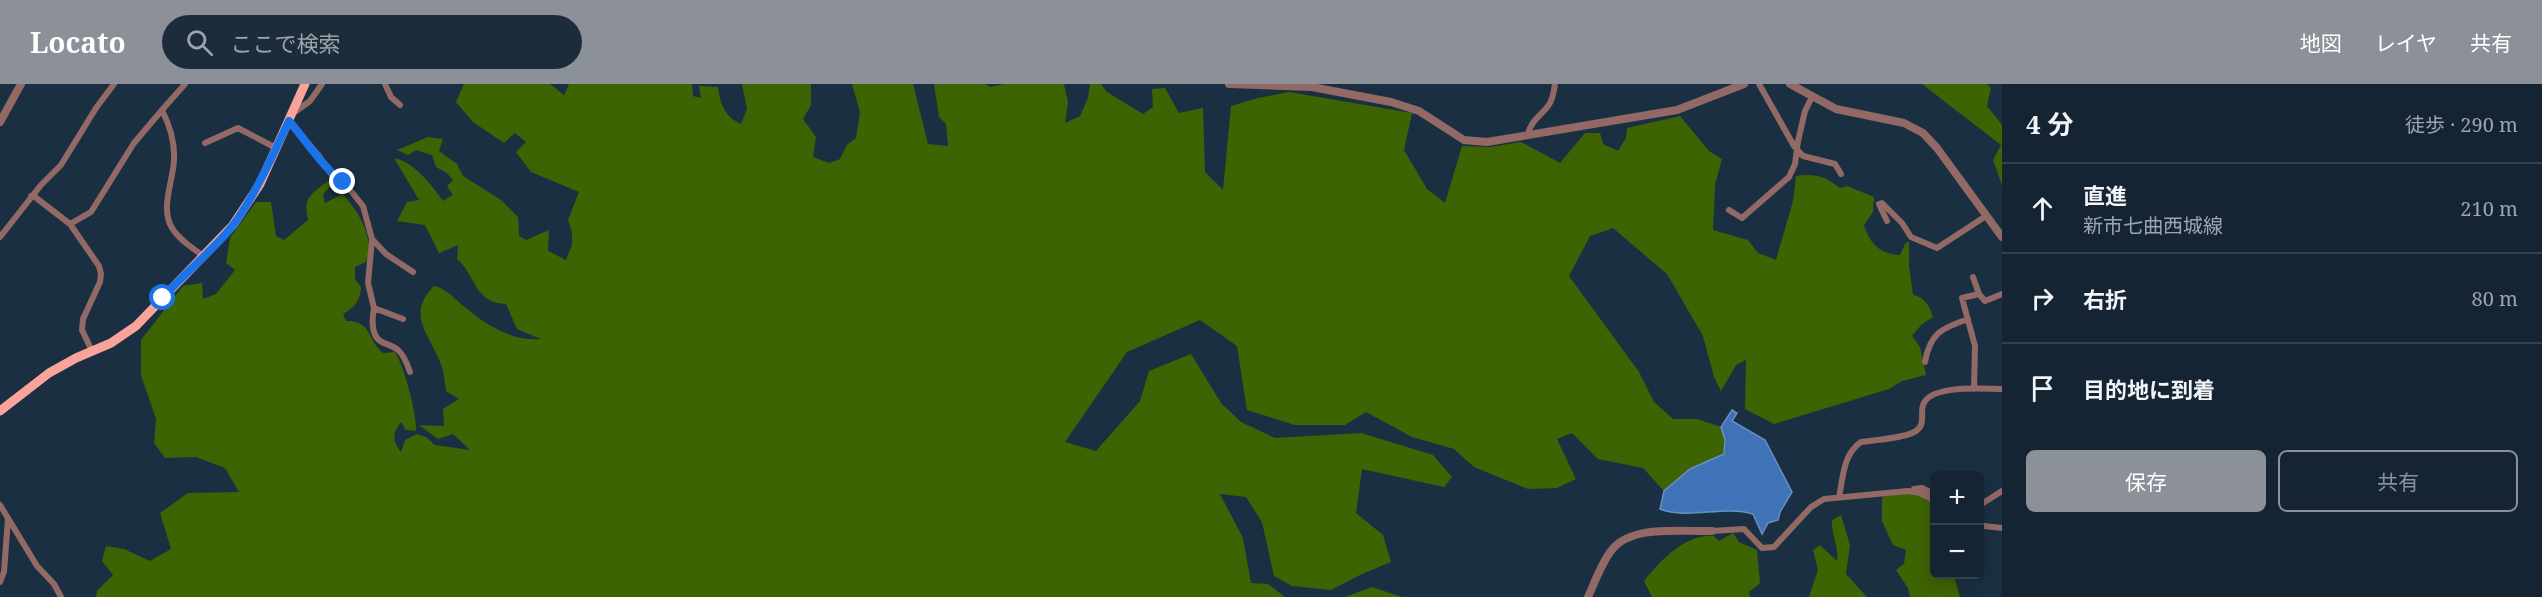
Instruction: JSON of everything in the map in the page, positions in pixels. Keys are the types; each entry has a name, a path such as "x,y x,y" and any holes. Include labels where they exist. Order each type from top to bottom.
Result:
{"main road":[{"path":"0,411 49,373 111,344 136,326 233,225 260,184 305,84"}],"street":[{"path":"0,122 21,84"},
{"path":"0,237 31,196 61,165 96,108 114,84"},
{"path":"70,224 91,212 134,143 185,84"},
{"path":"322,84 310,101 290,117 331,174 343,182 363,206 372,239 368,283 374,308 372,324 380,342 398,350 410,372"},
{"path":"385,84 391,97 400,105"},
{"path":"1229,84 1312,87 1391,102 1419,111 1464,140 1487,142 1677,110 1744,84"},
{"path":"1528,135 1535,118 1551,102 1555,84"},
{"path":"1759,84 1803,156 1835,164 1841,174"},
{"path":"1790,84 1836,109 1904,123 1923,133 1937,148 2002,237"},
{"path":"1729,210 1742,218 1789,177 1798,150 1805,111 1812,97"},
{"path":"162,110 174,143 174,161 166,209 168,220 180,238 204,256"},
{"path":"205,143 238,128 276,148"},
{"path":"31,196 70,224 96,260 101,274 82,319 82,330 92,351"},
{"path":"1887,221 1880,204 1882,203 1902,223 1911,237 1937,248 1986,216"},
{"path":"372,239 386,254 412,272"},
{"path":"1973,277 1979,294 1985,301 2002,294"},
{"path":"1974,389 1975,346 1962,298 1979,294"},
{"path":"374,308 403,319"},
{"path":"1925,362 1928,348 1942,328 1968,319"},
{"path":"1839,497 1848,457 1853,447 1861,442 1916,431 1922,424 1922,406 1926,399 1935,392 2002,389"},
{"path":"1588,597 1611,551 1624,538 1653,532 1744,529 1762,548 1774,548 1811,507 1824,500 1908,492 1922,488 1930,492"},
{"path":"1984,502 2002,491"},
{"path":"1908,492 1920,493 1930,498"},
{"path":"0,505 36,566 54,584 61,597"},
{"path":"0,582 4,573 8,518"},
{"path":"1984,526 2002,528"}],"green space":[{"path":"464,84 550,84 564,95 569,84 692,84 693,96 701,98 699,86 718,87 724,109 731,118 741,124 747,109 742,84 811,84 811,105 803,119 816,137 813,157 829,163 840,159 847,145 856,138 860,112 852,84 913,84 928,144 948,146 946,124 939,117 934,84 986,84 990,87 1004,84 1064,84 1068,102 1065,123 1080,116 1088,98 1090,84 1101,84 1107,92 1143,114 1153,107 1152,89 1165,88 1179,113 1203,108 1205,172 1223,190 1231,106 1289,92 1412,113 1404,150 1427,189 1445,203 1462,146 1490,147 1521,142 1560,163 1585,133 1600,133 1603,144 1618,151 1626,138 1627,128 1680,116 1709,151 1722,159 1715,185 1713,230 1748,240 1758,253 1776,260 1793,201 1796,176 1819,176 1840,188 1847,186 1874,197 1873,212 1864,225 1866,232 1877,247 1887,253 1900,255 1909,241 1913,295 1926,303 1933,317 1922,324 1912,336 1920,347 1926,375 1902,381 1889,389 1774,424 1745,409 1746,360 1736,365 1721,391 1714,377 1703,336 1667,274 1613,228 1590,236 1569,276 1639,372 1654,402 1673,419 1697,419 1721,427 1725,440 1724,454 1690,469 1664,491 1643,468 1598,459 1572,433 1557,439 1576,479 1557,488 1528,489 1474,467 1454,449 1412,437 1366,412 1345,425 1295,425 1247,410 1237,346 1200,320 1127,352 1065,442 1096,451 1140,401 1149,371 1191,354 1221,403 1241,422 1275,438 1361,433 1433,455 1452,477 1444,487 1362,469 1356,513 1383,535 1391,562 1331,590 1292,586 1274,576 1262,522 1246,497 1220,494 1243,538 1251,583 1268,584 1285,597 96,597 97,591 113,575 102,561 106,546 124,549 150,561 171,549 160,513 188,493 239,492 225,468 196,457 165,458 154,443 156,419 141,375 141,340 183,286 202,283 203,299 216,294 235,270 226,263 230,238 256,202 271,202 276,236 284,240 308,220 306,206 309,197 328,181 333,184 323,194 325,203 343,194 355,209 364,226 368,253 366,262 355,267 355,279 361,287 358,300 343,314 346,321 361,324 366,328 383,353 395,352 399,359 412,402 416,431 406,430 401,422 394,437 396,444 401,452 405,440 417,434 426,437 435,445 470,450 453,434 438,439 419,425 444,426 443,409 459,399 446,391 442,367 423,326 421,307 425,297 434,286 438,287 498,330 519,337 541,339 517,329 506,304 495,302 481,294 457,259 458,245 439,253 425,225 397,221 407,202 419,200 394,158 415,169 443,201 453,195 447,186 453,180 447,173 436,167 432,155 416,150 408,155 397,150 428,137 443,139 439,151 457,164 463,176 501,200 518,217 519,236 526,240 549,230 548,251 566,260 572,245 572,232 568,220 579,192 531,172 516,152 526,142 515,133 504,143 473,122 456,102"},
{"path":"1922,84 1987,84 1991,88 1987,106 2002,125 2002,185 1993,160 2001,145"},
{"path":"1922,489 1930,500 1930,579 1955,579 1960,597 1910,597 1908,588 1896,570 1904,564 1906,550 1893,545 1882,521 1882,497 1902,490 1909,494"},
{"path":"1841,515 1850,545 1846,574 1867,597 1809,597 1818,570 1813,550 1820,545 1837,561 1832,520"},
{"path":"1733,533 1739,542 1757,550 1760,583 1749,592 1750,597 1652,597 1644,581 1674,550 1704,536 1714,536 1719,541"},
{"path":"1372,587 1402,597 1345,597"}],"water":[{"path":"1732,410 1737,413 1732,421 1765,440 1792,492 1778,520 1768,523 1762,534 1753,514 1730,511 1682,513 1660,509 1664,491 1690,469 1724,454 1725,440 1721,427"}],"route":[{"path":"163,298 233,225 260,184 289,121 331,174 343,182"}]}
